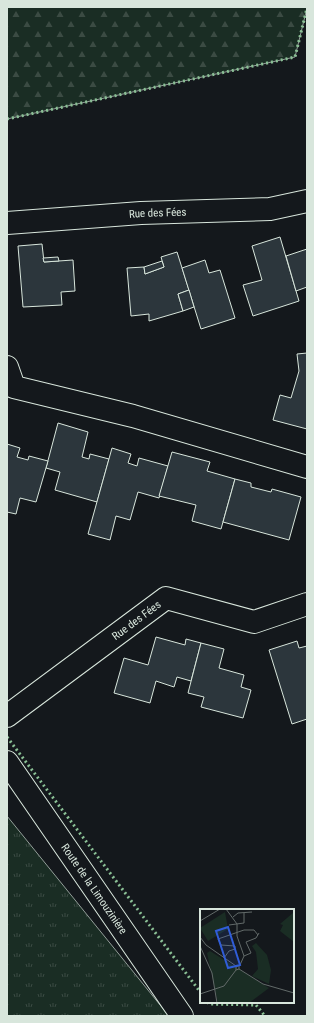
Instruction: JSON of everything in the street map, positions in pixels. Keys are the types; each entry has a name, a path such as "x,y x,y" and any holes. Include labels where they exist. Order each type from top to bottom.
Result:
{"street":[{"name":"Rue des Fées","path":"7,223 141,213 270,209 307,201"},
{"path":"7,367 14,387 133,416 307,467"},
{"name":"Rue des Fées","path":"7,716 166,598 254,622 307,604"},
{"name":"Route de la Limouzinière","path":"7,762 182,1016"}],"green space":[{"path":"7,7 307,8 295,57 7,119"},
{"path":"7,816 169,1016 7,1016"}],"building":[{"path":"280,237 299,301 253,316 243,285 262,280 252,246"},
{"path":"42,244 44,262 73,260 75,291 61,292 62,305 23,307 18,246"},
{"path":"307,249 307,287 296,291 286,256"},
{"path":"177,252 189,290 178,294 183,311 149,321 149,314 131,316 127,268 144,267 145,274 164,267 161,257"},
{"path":"58,257 59,261 44,262 43,258"},
{"path":"205,260 209,273 220,270 235,318 201,329 182,268"},
{"path":"162,261 164,267 145,274 144,267"},
{"path":"189,290 194,307 183,311 178,294"},
{"path":"307,353 307,429 273,420 280,395 291,398 299,371 297,354"},
{"path":"58,423 88,432 82,457 89,459 90,454 109,459 97,502 55,490 60,472 46,468"},
{"path":"7,444 20,448 17,457 28,460 29,456 48,461 36,502 20,498 16,514 7,512"},
{"path":"112,448 131,454 128,463 137,466 139,458 168,466 159,498 138,492 130,520 116,516 110,540 88,534"},
{"path":"172,452 210,462 207,471 235,479 221,529 192,521 196,505 159,496"},
{"path":"235,479 251,483 251,487 271,492 272,489 301,497 289,540 223,522"},
{"path":"156,637 185,645 186,639 201,643 191,681 177,677 174,687 156,681 150,703 114,693 124,658 148,665"},
{"path":"297,641 299,648 307,646 307,719 292,724 269,650"},
{"path":"201,643 224,649 219,668 244,675 241,687 251,690 243,718 201,707 204,697 188,693"}],"hedge":[{"path":"7,119 295,57 307,8"},
{"path":"7,737 200,992"},
{"path":"208,1003 256,1005 265,1016"}]}
